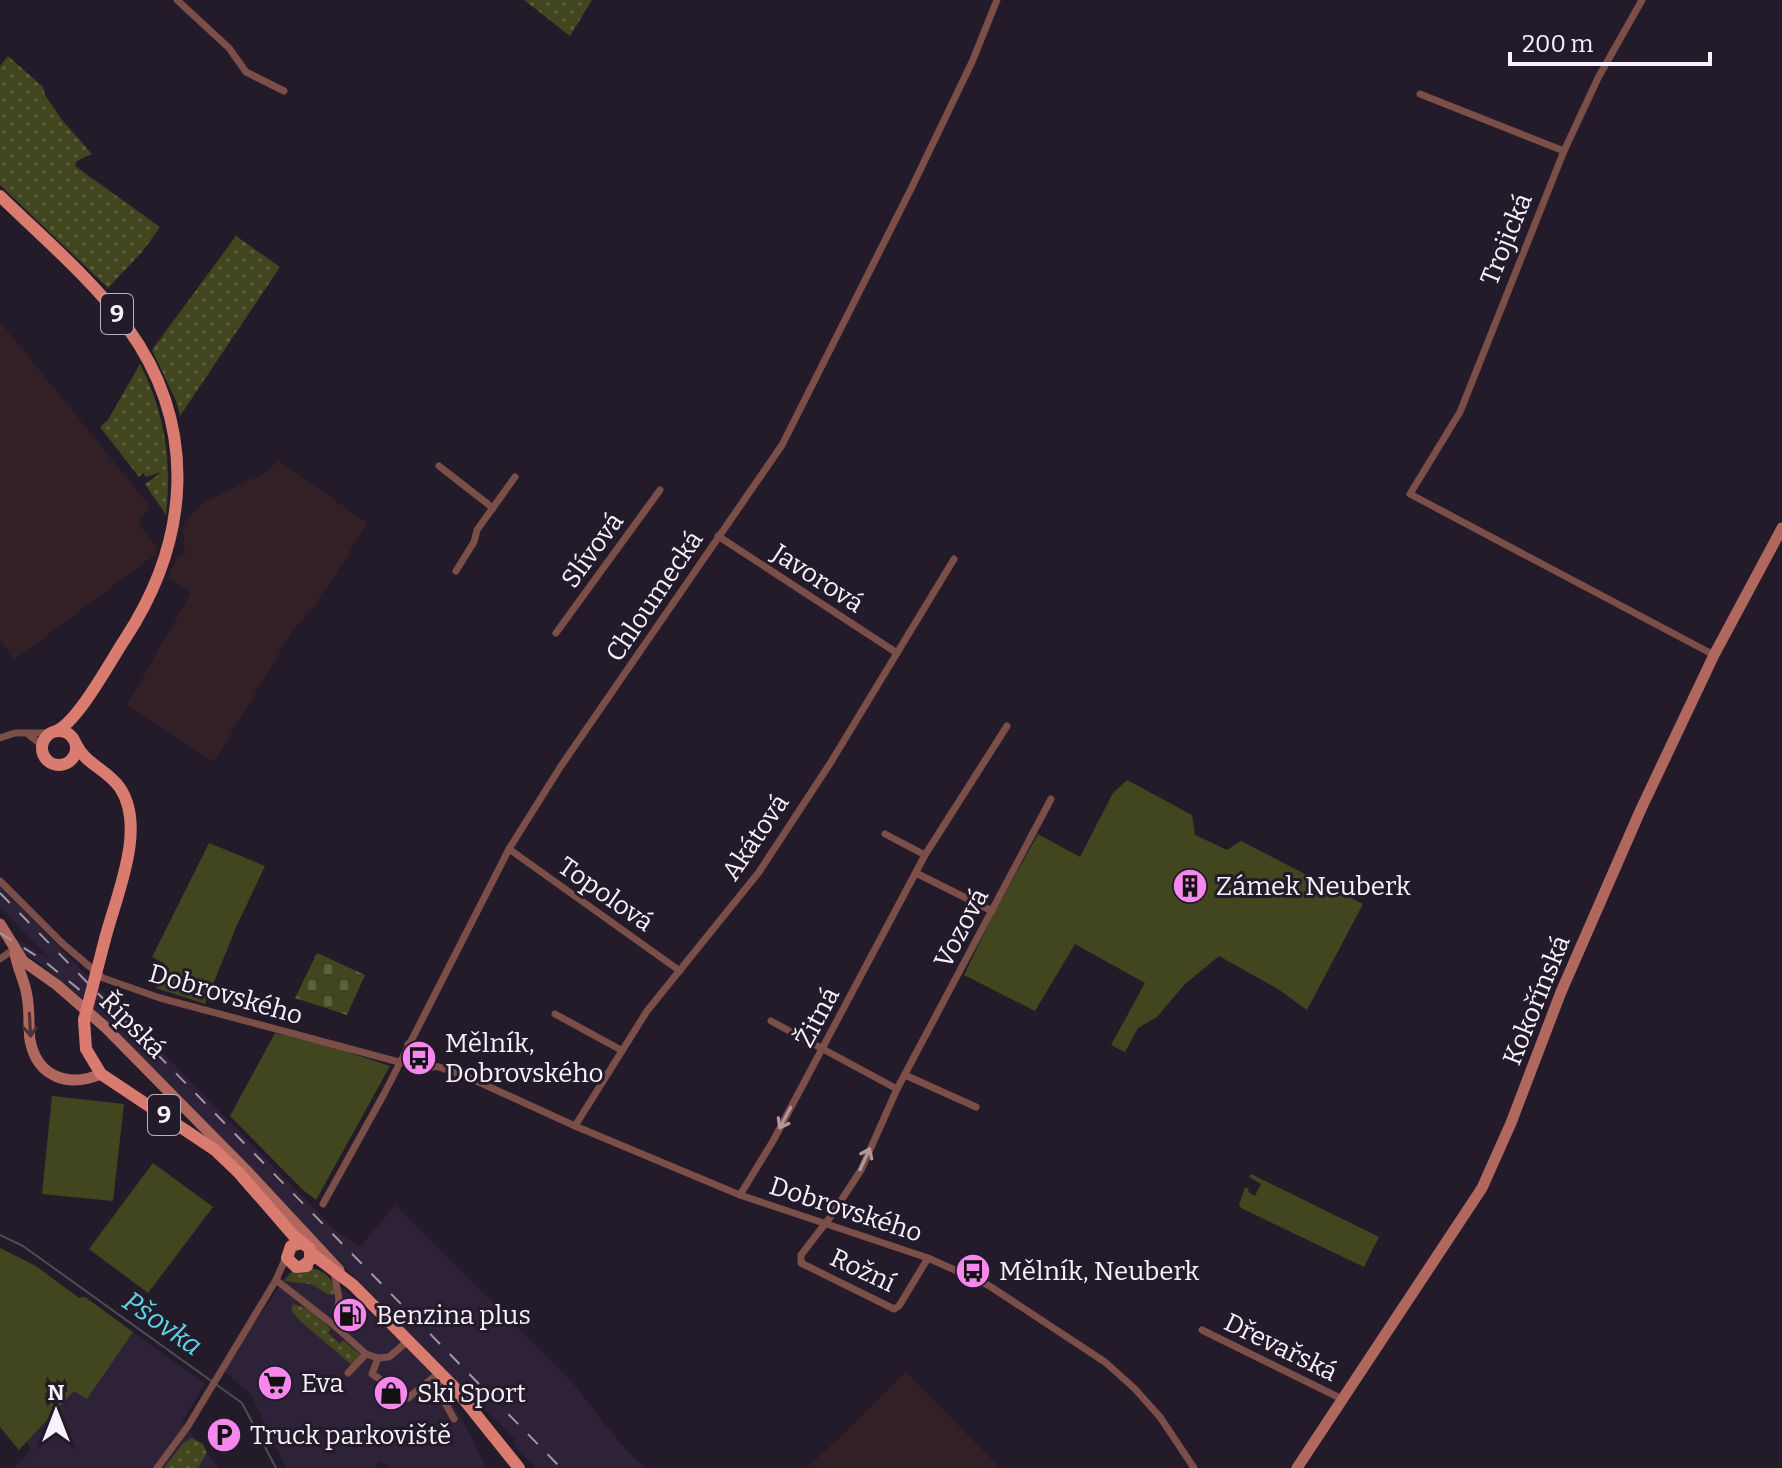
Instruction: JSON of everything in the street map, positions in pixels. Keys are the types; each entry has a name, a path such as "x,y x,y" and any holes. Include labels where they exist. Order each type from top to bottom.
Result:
{"main road":[{"name":"9","path":"0,196 99,294 127,327 159,382 175,439 177,497 174,527 162,569 143,611 77,713 42,743 42,752"},
{"name":"Kokořínská","path":"1297,1468 1482,1188 1511,1123 1561,992 1641,809 1714,655 1782,528"},
{"name":"9","path":"68,762 74,756 77,713"},
{"path":"11,951 27,996 31,1042 39,1063 51,1075 67,1081 79,1081 101,1074 86,1049 84,1020 129,850 131,818 118,785 81,754 66,732 53,732"},
{"path":"42,752 52,763 93,764"},
{"name":"Řípská","path":"0,924 11,951 57,985 104,1026 246,1170 298,1246"},
{"name":"Řípská","path":"101,1074 225,1158 274,1211 298,1246"},
{"path":"201,1125 225,1158"},
{"name":"9","path":"334,1272 291,1263 298,1246 353,1285 469,1404 519,1468"},
{"path":"298,1246 310,1260 301,1267"},
{"path":"298,1246 353,1285"}],"street":[{"path":"177,0 229,48 246,72 284,91"},
{"name":"Chloumecká","path":"323,1204 509,849 561,766 782,445 918,175 972,62 997,0"},
{"name":"Trojická","path":"1642,0 1598,78 1564,151 1460,412 1410,494 1714,655"},
{"path":"1420,94 1564,151"},
{"path":"439,466 493,508"},
{"path":"456,571 474,542 477,530 515,477"},
{"name":"Slívová","path":"556,633 660,490"},
{"name":"Javorová","path":"718,536 897,653"},
{"name":"Akátová","path":"575,1126 647,1011 759,872 831,762 954,559"},
{"name":"Žitná","path":"740,1195 823,1050 925,855 1007,726"},
{"path":"0,738 11,734 53,732"},
{"path":"27,734 36,740 42,752"},
{"name":"Vozová","path":"824,1224 861,1170 897,1089 1051,799"},
{"path":"885,834 925,855"},
{"name":"Topolová","path":"509,849 680,971"},
{"path":"916,873 992,911"},
{"name":"Dobrovského","path":"0,881 62,943 103,978 160,998 472,1079 740,1195 928,1258 988,1285 1105,1362 1160,1417 1194,1468"},
{"path":"0,945 11,951 0,959"},
{"path":"555,1014 621,1050"},
{"path":"771,1021 897,1089"},
{"name":"Dobrovského","path":"408,1044 433,1067"},
{"path":"905,1075 976,1107"},
{"name":"Rožní","path":"824,1224 801,1255 801,1263 890,1308 899,1306 928,1258"},
{"path":"157,1468 188,1426 298,1246"},
{"path":"276,1280 287,1271 301,1267"},
{"path":"334,1272 339,1299 336,1327"},
{"path":"276,1280 366,1354 378,1358 389,1357 408,1341"},
{"name":"Dřevařská","path":"1202,1330 1342,1399"},
{"path":"348,1373 366,1354"},
{"path":"378,1358 372,1374 408,1398 439,1373"},
{"path":"439,1373 438,1390 454,1419"}],"shaded area":[{"path":"0,322 149,505 138,523 157,548 156,554 14,660 0,640"},
{"path":"278,460 367,523 334,577 293,630 214,762 127,705 191,593 168,578 177,558 185,555 185,522 202,503 269,471"},
{"path":"0,886 337,1232 360,1247 395,1205 572,1382 619,1442 645,1468 536,1468 512,1443 515,1439 95,1010 40,963 0,938 0,929 51,960 0,907"},
{"path":"305,1269 324,1272 435,1376 467,1428 486,1468 391,1468 380,1461 375,1468 286,1468 250,1393 223,1371 288,1273"},
{"path":"133,1332 205,1384 182,1422 219,1468 15,1468 30,1451 27,1441 74,1390 87,1398"},
{"path":"906,1372 1000,1468 807,1468 842,1435"}],"green space":[{"path":"524,0 592,0 570,36"},
{"path":"8,56 43,87 62,120 92,154 77,161 75,166 160,227 142,252 108,288 0,185 0,66"},
{"path":"236,236 280,267 180,416 152,350"},
{"path":"140,364 149,382 165,438 168,476 166,515 145,484 162,472 146,477 143,473 139,477 100,427 108,420"},
{"path":"1127,780 1192,815 1195,835 1227,850 1241,841 1363,904 1307,1010 1278,989 1219,956 1184,985 1157,1017 1138,1028 1125,1052 1111,1045 1145,983 1075,944 1035,1011 964,975 1038,834 1080,857 1113,793"},
{"path":"209,843 265,866 205,1004 156,988 165,964 152,957"},
{"path":"317,953 365,975 347,1015 295,998"},
{"path":"275,1033 327,1045 390,1066 316,1200 230,1116"},
{"path":"52,1096 124,1104 113,1201 42,1194"},
{"path":"153,1163 213,1207 148,1293 89,1249"},
{"path":"1251,1174 1379,1237 1364,1267 1241,1208 1239,1205 1245,1187 1255,1196 1261,1184 1249,1177"},
{"path":"0,1248 36,1266 133,1332 87,1399 74,1391 19,1450 0,1427"},
{"path":"309,1268 327,1276 336,1294 329,1295 311,1284 284,1281 293,1271"},
{"path":"293,1304 308,1309 331,1329 328,1333 340,1344 343,1340 362,1356 353,1366 298,1319 291,1310"},
{"path":"192,1438 203,1444 207,1453 198,1468 164,1468 183,1443"}],"waterway":[{"name":"Pšovka","path":"0,1235 23,1246 242,1403 276,1468"}],"railway":[{"path":"0,893 561,1468"},
{"path":"0,933 43,960 81,991"}],"place":[{"name":"Zámek Neuberk","path":"1190,886"},
{"name":"Mělník, Dobrovského","path":"419,1058"},
{"name":"Mělník, Neuberk","path":"973,1271"},
{"name":"Benzina plus","path":"350,1315"},
{"name":"Eva","path":"275,1383"},
{"name":"Ski Sport","path":"391,1393"},
{"name":"Truck parkoviště","path":"224,1435"}]}
